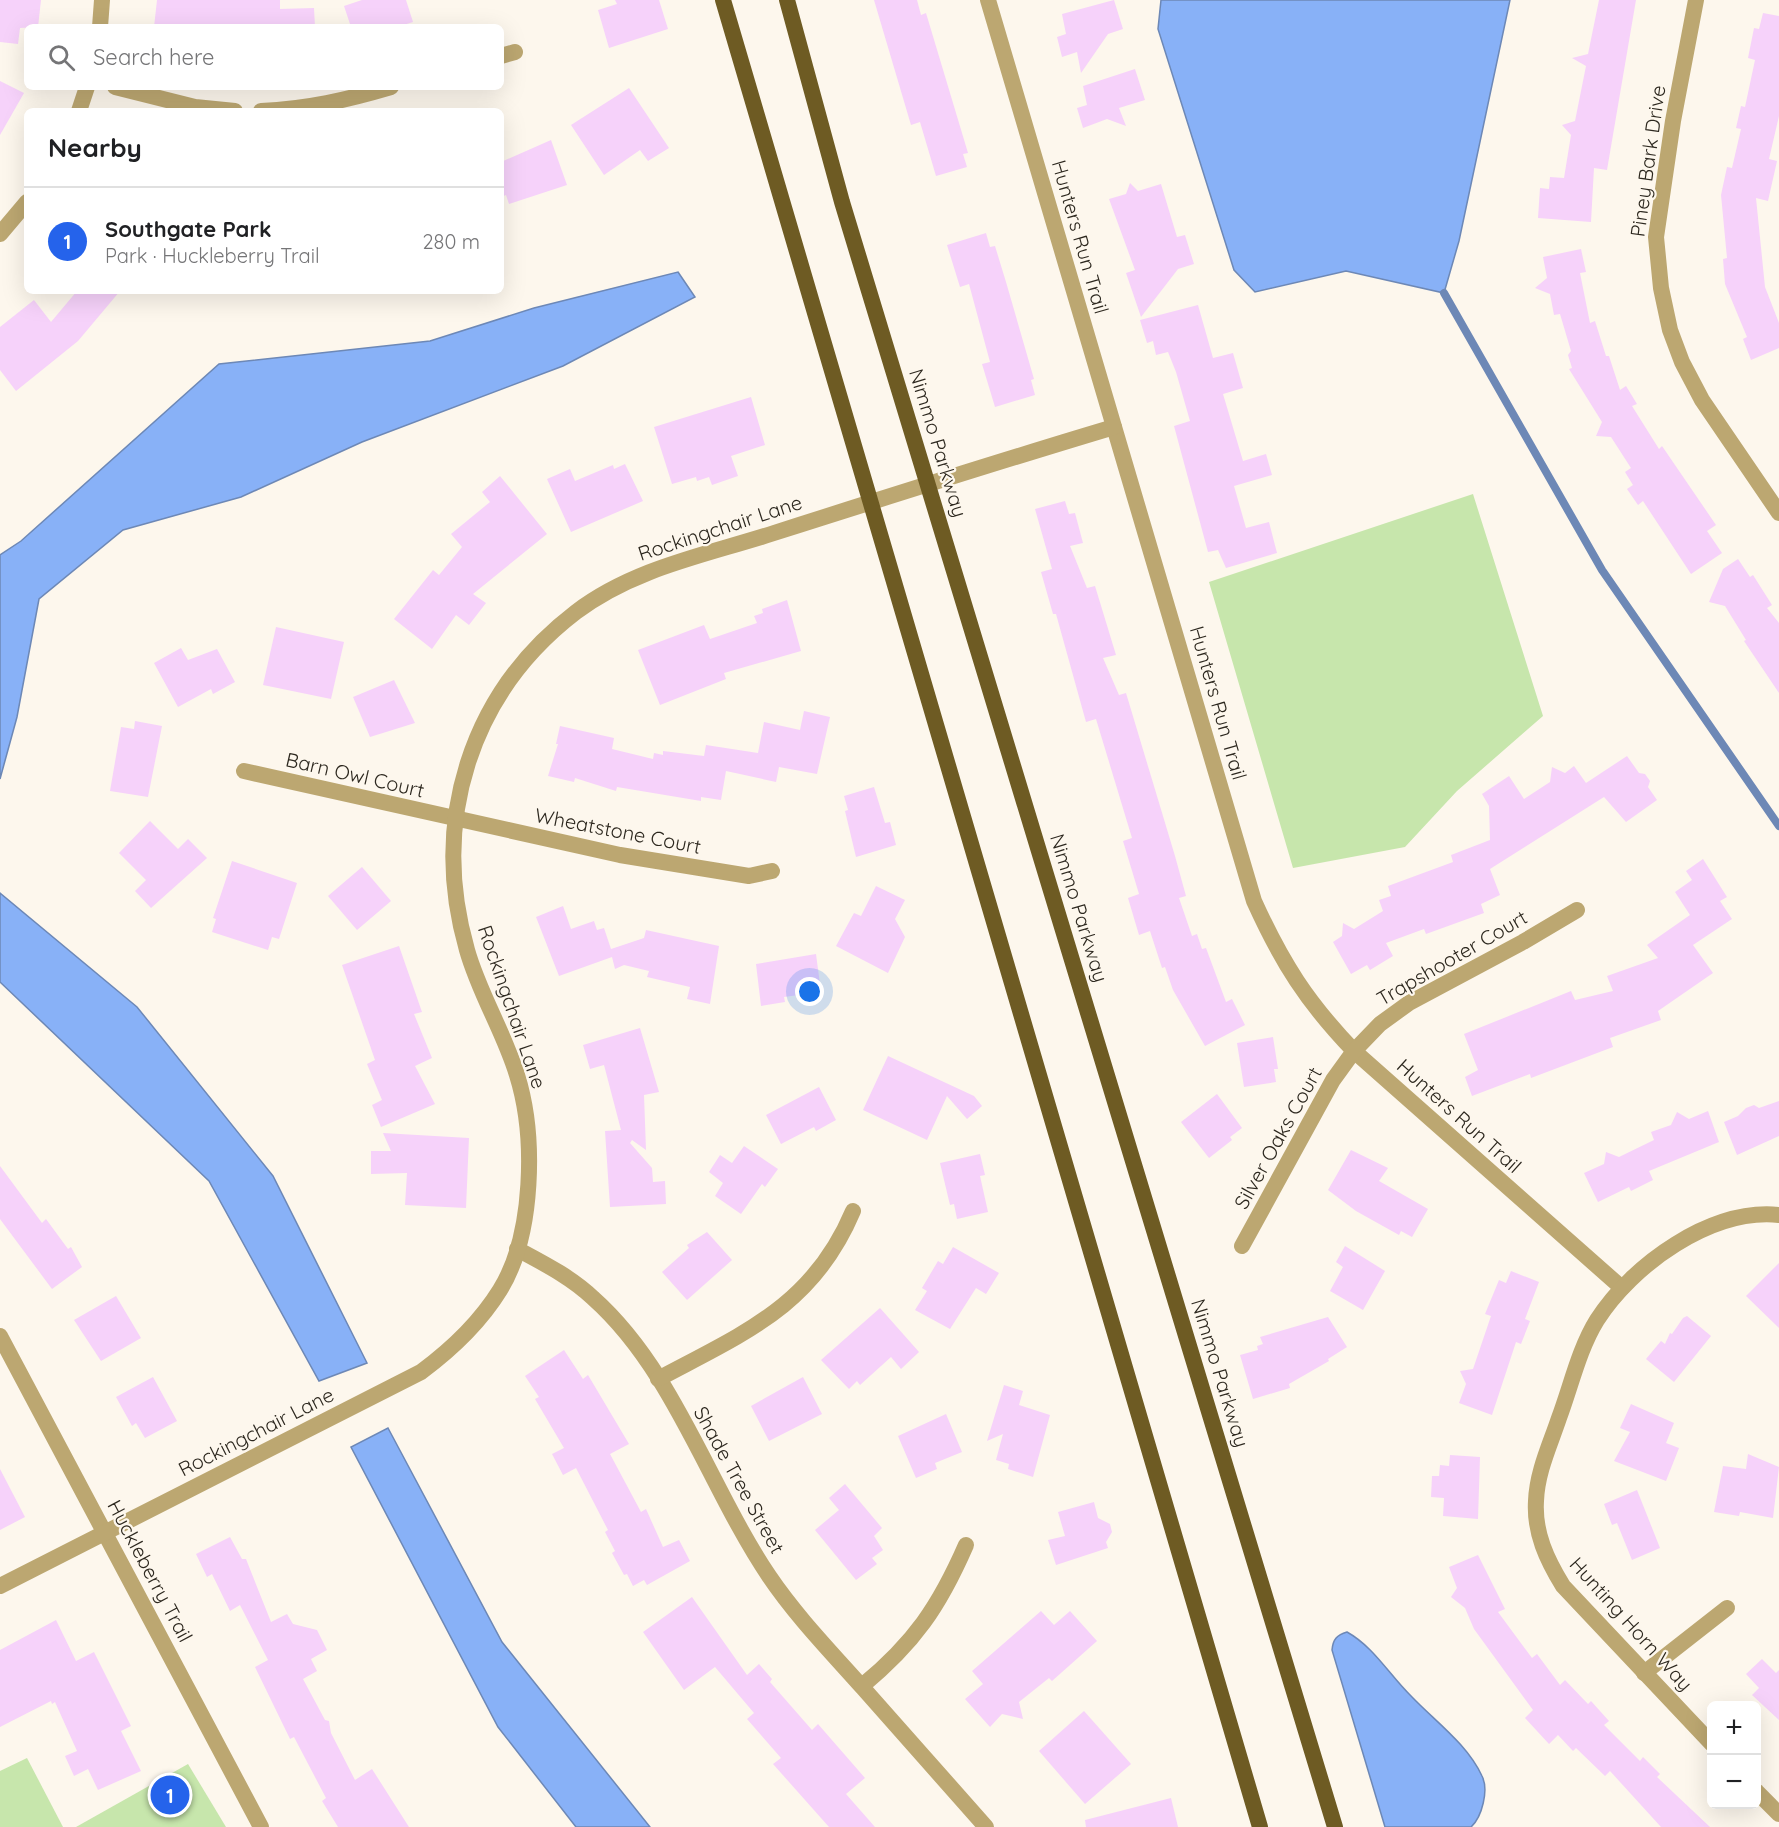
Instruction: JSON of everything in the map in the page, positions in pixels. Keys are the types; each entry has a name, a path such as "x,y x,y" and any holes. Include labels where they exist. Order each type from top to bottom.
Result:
{"highway":[{"path":"723,0 1260,1827"},
{"name":"Nimmo Parkway","path":"787,0 842,202 1335,1827"}],"street":[{"path":"100,24 102,0"},
{"name":"Hunters Run Trail","path":"988,0 1254,901 1293,978 1321,1016 1354,1051 1622,1288"},
{"name":"Piney Bark Drive","path":"1696,0 1673,120 1656,237 1661,288 1670,330 1682,362 1701,400 1779,513"},
{"path":"80,108 86,90"},
{"path":"126,90 205,108"},
{"path":"309,108 333,104 381,90"},
{"path":"0,234 24,206"},
{"name":"Rockingchair Lane","path":"0,1586 421,1372 450,1350 480,1318 501,1288 517,1249 526,1204 530,1157 529,1128 519,1078 502,1030 479,983 467,951 458,909 454,867 456,820 460,790 472,748 490,709 507,680 536,646 578,611 641,575 683,559 1114,426"},
{"name":"Barn Owl Court","path":"244,771 456,820"},
{"name":"Wheatstone Court","path":"456,820 620,855 748,876 772,871"},
{"name":"Trapshooter Court","path":"1354,1051 1380,1024 1409,1003 1504,953 1577,910"},
{"name":"Silver Oaks Court","path":"1242,1246 1333,1080 1354,1051"},
{"path":"658,1378 753,1328 788,1303 823,1267 839,1243 853,1211"},
{"name":"Hunting Horn Way","path":"1707,1739 1563,1587 1548,1562 1539,1536 1536,1502 1540,1474 1585,1345 1597,1321 1622,1288 1646,1265 1716,1224 1743,1217 1779,1215"},
{"name":"Shade Tree Street","path":"517,1249 552,1268 593,1297 628,1334 658,1378 731,1515 770,1578 812,1631 986,1827"},
{"name":"Huckleberry Trail","path":"0,1336 261,1827"},
{"path":"862,1686 890,1663 918,1632 946,1591 966,1545"},
{"path":"1644,1673 1726,1608"},
{"path":"1761,1796 1779,1814"}],"green space":[{"path":"1473,494 1543,716 1457,791 1405,847 1293,868 1209,582"},
{"path":"27,1758 63,1827 0,1827 0,1771"},
{"path":"188,1764 226,1827 76,1827"}],"water":[{"path":"1161,0 1510,0 1459,241 1444,293 1346,271 1255,292 1234,270 1158,29"},
{"path":"678,272 695,297 563,366 362,442 241,497 123,530 39,599 17,717 0,779 0,555 21,541 219,364 430,341 534,308"},
{"path":"0,893 137,1007 273,1176 367,1363 319,1381 209,1181 0,982"},
{"path":"388,1428 502,1642 650,1827 576,1827 498,1727 351,1447"},
{"path":"1347,1632 1374,1654 1404,1689 1460,1744 1476,1764 1485,1788 1478,1817 1471,1827 1385,1827 1332,1650 1336,1638"}],"building":[{"path":"0,0 41,0 38,24 24,24 24,28 20,28 18,44 0,42"},
{"path":"157,0 280,0 280,9 314,8 315,24 154,24"},
{"path":"362,0 406,0 413,22 350,24 344,6"},
{"path":"615,0 659,0 668,29 609,48 598,10 617,4"},
{"path":"874,0 917,0 921,15 926,13 968,153 963,154 967,167 936,176 920,122 911,125"},
{"path":"1114,0 1123,29 1108,34 1081,73 1077,52 1062,57 1057,37 1066,34 1062,14"},
{"path":"1599,0 1636,0 1607,170 1594,168 1591,222 1538,218 1540,188 1549,189 1550,177 1564,178 1571,135 1562,125 1575,121 1586,66 1572,58 1588,54"},
{"path":"1763,13 1779,16 1779,116 1769,159 1777,161 1768,201 1756,198 1765,287 1779,323 1779,348 1751,360 1743,339 1747,337 1725,284 1723,259 1727,258 1721,195 1727,167 1732,168 1741,129 1736,128 1741,106 1745,107 1755,60 1748,58 1754,28 1759,29"},
{"path":"1135,69 1145,100 1119,108 1126,126 1107,119 1083,128 1077,108 1087,105 1083,86"},
{"path":"0,81 24,93 0,135"},
{"path":"629,88 669,148 648,161 640,150 604,175 571,125"},
{"path":"551,140 567,185 509,204 506,195 504,196 504,161"},
{"path":"1130,183 1138,191 1161,184 1177,237 1185,235 1194,264 1178,269 1141,317 1126,273 1135,270 1109,199 1126,194"},
{"path":"986,233 990,247 995,246 1006,282 1034,379 1031,380 1035,395 995,407 982,364 990,362 969,284 960,287 947,245"},
{"path":"1581,249 1586,272 1580,273 1590,323 1595,321 1620,390 1626,386 1637,404 1632,406 1659,449 1662,446 1716,525 1707,531 1722,553 1691,574 1643,501 1638,505 1627,489 1633,485 1625,472 1631,468 1611,437 1596,436 1602,422 1569,369 1572,368 1568,355 1571,351 1560,314 1554,315 1550,294 1535,288 1547,278 1543,257"},
{"path":"74,294 117,294 78,341 16,391 0,370 0,327 34,300 51,322"},
{"path":"1198,305 1213,358 1233,353 1243,388 1223,394 1243,461 1266,454 1272,475 1234,486 1246,528 1269,522 1277,553 1226,568 1218,550 1208,552 1174,426 1190,421 1176,372 1168,352 1156,355 1153,341 1147,343 1140,320"},
{"path":"751,397 765,445 731,456 738,476 712,485 709,477 697,481 696,477 672,484 654,427"},
{"path":"625,464 643,501 571,532 547,479 570,469 575,481 613,465 614,469"},
{"path":"500,476 547,534 473,594 486,603 469,625 456,615 432,649 394,619 433,570 439,575 462,547 451,534 490,502 482,492"},
{"path":"1065,501 1069,514 1075,513 1083,543 1070,546 1087,588 1095,586 1116,655 1103,658 1119,695 1126,693 1186,896 1179,898 1192,936 1197,934 1202,949 1206,948 1226,1002 1232,999 1245,1025 1205,1046 1173,990 1165,967 1162,968 1150,931 1139,935 1128,898 1139,894 1123,841 1132,838 1096,719 1086,722 1056,614 1053,614 1041,572 1052,569 1035,509"},
{"path":"1738,559 1750,577 1753,575 1772,605 1767,608 1779,623 1779,693 1744,641 1746,640 1725,606 1709,602 1723,569"},
{"path":"787,600 801,651 724,673 726,679 660,705 638,650 704,625 710,639 757,623 754,616 763,613 762,609"},
{"path":"276,627 344,642 331,699 263,685"},
{"path":"181,648 188,660 217,649 235,682 213,694 211,689 178,707 154,663"},
{"path":"394,680 415,723 370,737 353,697"},
{"path":"804,711 830,717 817,774 779,767 776,782 726,771 721,800 701,797 701,801 617,787 616,791 575,778 574,782 548,776 558,744 556,744 560,726 614,738 612,749 653,759 654,753 663,755 663,751 704,756 706,745 758,753 764,722 800,730"},
{"path":"135,721 162,726 148,797 110,791 121,727 134,729"},
{"path":"1627,756 1639,773 1645,774 1650,781 1648,787 1657,800 1626,822 1604,797 1490,869 1500,895 1481,904 1484,913 1426,934 1424,929 1386,943 1393,956 1370,970 1367,965 1351,974 1333,942 1342,936 1343,923 1354,929 1383,911 1379,900 1391,896 1388,886 1453,862 1451,855 1490,840 1489,806 1482,794 1509,776 1524,799 1550,782 1552,767 1565,773 1574,766 1586,783"},
{"path":"874,787 885,823 890,822 896,845 856,857 845,811 848,810 844,796"},
{"path":"150,821 178,849 188,839 207,858 151,908 135,891 146,880 119,853"},
{"path":"1703,859 1727,897 1720,901 1732,919 1693,945 1713,973 1658,1011 1661,1020 1610,1038 1613,1047 1531,1078 1530,1074 1472,1096 1465,1077 1478,1070 1464,1034 1571,991 1575,1000 1613,991 1607,976 1658,958 1647,945 1690,915 1675,892 1692,880 1686,871"},
{"path":"232,861 297,883 279,939 272,937 268,950 212,932 216,919 213,918"},
{"path":"362,867 391,901 357,930 328,896"},
{"path":"876,886 905,900 895,919 905,937 888,973 836,946 854,913 861,916"},
{"path":"563,906 571,929 594,921 597,930 604,928 611,949 644,938 646,930 719,946 710,1004 687,999 690,987 647,977 649,971 624,965 615,969 612,957 559,976 536,917"},
{"path":"399,946 422,1012 414,1014 432,1058 415,1066 435,1104 381,1127 372,1105 382,1100 367,1064 375,1060 342,965"},
{"path":"816,954 821,992 784,997 785,1002 761,1006 756,964"},
{"path":"640,1028 659,1092 644,1095 646,1150 632,1140 630,1143 652,1168 653,1182 665,1181 666,1204 610,1207 605,1131 621,1130 604,1065 590,1069 583,1045"},
{"path":"1273,1037 1278,1069 1274,1069 1276,1082 1244,1087 1237,1043"},
{"path":"888,1056 974,1096 982,1106 967,1119 947,1096 927,1140 863,1110"},
{"path":"819,1087 836,1120 816,1131 814,1127 781,1144 766,1115"},
{"path":"1217,1094 1242,1128 1230,1137 1232,1140 1209,1158 1181,1122"},
{"path":"1779,1101 1779,1136 1737,1155 1724,1122 1738,1116 1746,1108 1754,1105 1759,1108"},
{"path":"1708,1111 1719,1142 1649,1171 1653,1180 1631,1191 1629,1187 1598,1202 1584,1173 1604,1164 1606,1152 1619,1157 1654,1140 1651,1132 1671,1125 1677,1112 1689,1119"},
{"path":"383,1133 469,1138 466,1208 405,1205 407,1173 371,1174 371,1151 391,1151"},
{"path":"744,1146 778,1169 765,1187 762,1184 741,1214 715,1196 723,1183 709,1172 720,1155 732,1163"},
{"path":"1351,1150 1388,1168 1379,1181 1428,1209 1412,1237 1401,1231 1399,1235 1356,1211 1328,1190"},
{"path":"980,1154 985,1175 980,1176 988,1212 957,1219 954,1204 950,1205 940,1163"},
{"path":"0,1166 42,1223 46,1219 68,1249 71,1247 82,1267 52,1289 0,1219"},
{"path":"707,1232 732,1260 687,1300 662,1272 689,1248 687,1245"},
{"path":"1345,1246 1385,1271 1363,1310 1330,1291 1343,1267 1336,1262"},
{"path":"953,1247 999,1273 986,1294 976,1288 950,1329 915,1310 927,1291 922,1288 938,1261 943,1264"},
{"path":"1779,1263 1779,1328 1746,1296"},
{"path":"1511,1271 1539,1282 1525,1319 1530,1321 1521,1344 1516,1342 1492,1415 1459,1403 1466,1384 1460,1371 1473,1369 1491,1316 1485,1314 1499,1280 1506,1283"},
{"path":"116,1296 141,1338 101,1361 74,1320"},
{"path":"880,1308 919,1352 901,1369 891,1357 860,1385 857,1381 849,1389 821,1360"},
{"path":"1687,1316 1711,1336 1674,1382 1646,1359 1661,1341 1665,1344 1670,1333 1672,1334"},
{"path":"1328,1317 1347,1347 1328,1359 1329,1361 1289,1384 1290,1388 1253,1399 1240,1355 1258,1350 1257,1346 1263,1344 1260,1337"},
{"path":"564,1350 583,1379 588,1375 629,1444 610,1454 641,1512 646,1509 663,1547 679,1540 690,1561 647,1585 644,1580 633,1586 627,1574 624,1575 612,1553 615,1551 605,1532 608,1530 576,1468 563,1475 552,1454 564,1448 535,1399 539,1397 525,1376"},
{"path":"153,1377 177,1421 145,1438 136,1423 132,1426 116,1397"},
{"path":"803,1377 822,1414 769,1441 751,1406"},
{"path":"1004,1385 1023,1391 1019,1405 1050,1415 1033,1477 1008,1469 1009,1464 996,1460 1003,1434 987,1441"},
{"path":"1631,1404 1674,1423 1666,1443 1679,1448 1666,1481 1614,1461 1630,1432 1620,1428"},
{"path":"946,1414 962,1452 935,1463 937,1469 916,1478 898,1436"},
{"path":"1748,1454 1779,1467 1773,1518 1740,1512 1739,1516 1714,1512 1723,1466 1746,1469"},
{"path":"1450,1455 1480,1457 1478,1519 1443,1516 1444,1498 1431,1497 1432,1476 1439,1476 1440,1465 1449,1466"},
{"path":"0,1469 25,1517 0,1530"},
{"path":"845,1484 882,1528 874,1536 883,1550 872,1558 877,1564 856,1580 815,1530 839,1510 829,1498"},
{"path":"1637,1490 1660,1548 1632,1560 1617,1523 1612,1525 1604,1504"},
{"path":"1094,1502 1098,1518 1110,1524 1112,1532 1106,1542 1108,1548 1056,1565 1048,1540 1065,1536 1058,1512"},
{"path":"230,1537 242,1559 246,1559 271,1622 287,1614 293,1624 317,1630 327,1650 311,1659 317,1671 303,1679 325,1720 329,1721 331,1733 355,1780 372,1769 409,1827 338,1827 322,1801 326,1798 294,1737 290,1739 255,1667 268,1660 240,1605 230,1611 212,1574 207,1577 196,1554"},
{"path":"1478,1555 1505,1609 1498,1612 1532,1658 1537,1654 1560,1685 1565,1680 1588,1704 1591,1701 1609,1721 1604,1725 1640,1761 1643,1757 1660,1774 1657,1777 1710,1827 1661,1827 1610,1771 1605,1776 1576,1748 1573,1751 1558,1735 1549,1744 1525,1718 1533,1710 1474,1629 1465,1608 1451,1597 1457,1588 1449,1567"},
{"path":"692,1597 747,1675 759,1664 772,1679 770,1682 812,1730 818,1724 865,1778 846,1794 875,1827 829,1827 773,1764 781,1758 747,1719 754,1713 715,1667 684,1690 643,1632"},
{"path":"1041,1611 1054,1625 1070,1611 1097,1641 1052,1681 1049,1678 1019,1702 1023,1719 1002,1714 990,1727 965,1699 983,1684 972,1671"},
{"path":"56,1620 76,1661 94,1652 131,1726 121,1731 141,1771 98,1790 88,1769 74,1776 65,1756 77,1751 55,1702 52,1704 51,1701 0,1727 0,1650"},
{"path":"1762,1659 1776,1673 1779,1670 1779,1720 1752,1695 1759,1688 1746,1674"},
{"path":"1084,1711 1131,1764 1085,1804 1039,1751"},
{"path":"1171,1798 1178,1827 1086,1827 1085,1820"}],"waterway":[{"path":"1444,293 1602,570 1779,826"}],"place":[{"name":"Southgate Park","path":"170,1795"}]}
